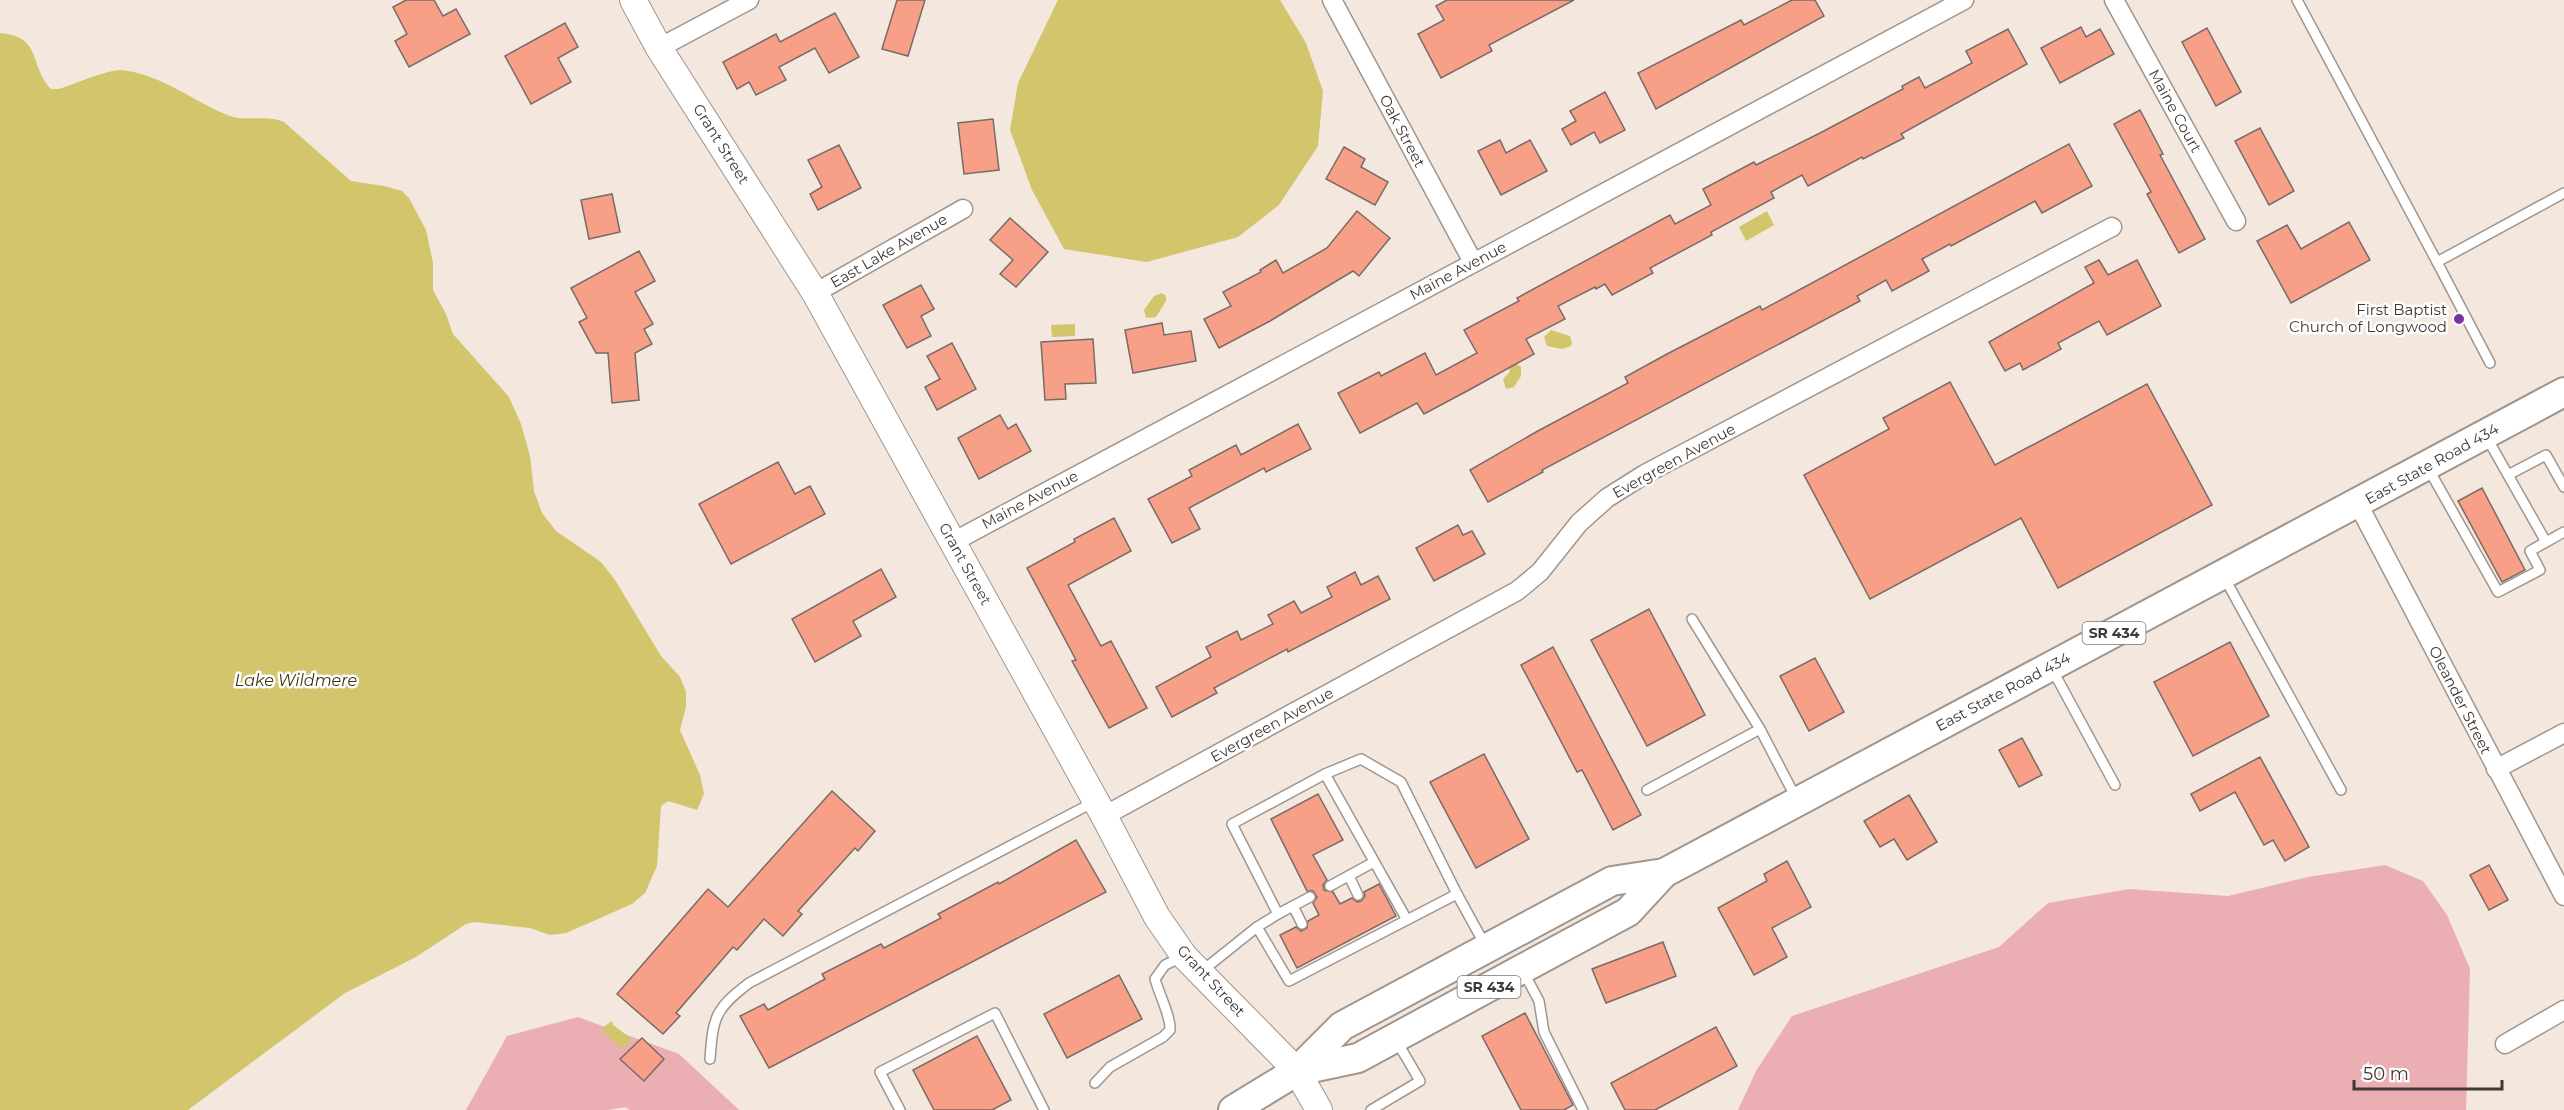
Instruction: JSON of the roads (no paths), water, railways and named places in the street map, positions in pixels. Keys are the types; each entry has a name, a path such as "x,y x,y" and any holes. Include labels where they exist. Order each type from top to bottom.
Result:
{"main road":[{"name":"East State Road 434","path":"1664,873 2564,392"},
{"name":"SR 434","path":"1233,1110 1297,1071 1342,1026 1612,881 1664,873"},
{"name":"SR 434","path":"1297,1071 1358,1058 1628,912 1664,873"}],"street":[{"name":"Grant Street","path":"633,0 659,48 815,293 1100,808 1157,916 1192,964 1297,1071 1319,1110"},
{"path":"659,48 749,0"},
{"name":"Maine Avenue","path":"953,542 1964,0"},
{"name":"Maine Court","path":"2114,0 2236,221"},
{"name":"Oak Street","path":"1338,2 1473,262"},
{"name":"East Lake Avenue","path":"815,293 963,209"},
{"name":"Evergreen Avenue","path":"1100,808 1517,591 1540,572 1579,523 1607,498 1645,474 2112,228"},
{"name":"Oleander Street","path":"2358,504 2564,896"},
{"path":"2496,769 2564,733"},
{"path":"2505,1044 2564,1010"}],"lane":[{"path":"2297,0 2490,363"},
{"path":"2437,262 2564,194"},
{"path":"2486,434 2546,542"},
{"path":"2508,475 2546,455 2564,487"},
{"path":"2427,466 2498,592 2540,570 2530,551 2564,532"},
{"path":"2223,575 2341,790"},
{"path":"1692,619 1760,729 1798,802"},
{"path":"2050,667 2115,785"},
{"path":"1647,790 1760,729"},
{"path":"1278,914 1232,824 1325,774 1361,759 1401,782 1486,948"},
{"path":"1325,774 1407,920"},
{"path":"710,1059 712,1026 718,1011 749,983 1100,808"},
{"path":"1330,886 1374,862"},
{"path":"1349,876 1358,895"},
{"path":"1257,927 1289,981 1348,946 1407,920 1457,894"},
{"path":"1095,1083 1110,1067 1163,1037 1170,1030 1170,1023 1155,979 1165,965 1192,964 1310,897"},
{"path":"1293,906 1302,924"},
{"path":"1522,969 1539,1000 1545,1032 1583,1110"},
{"path":"900,1110 880,1072 995,1013 1042,1110"},
{"path":"1371,1110 1420,1081 1395,1038"}],"water":[{"path":"1058,0 1280,0 1306,43 1323,91 1318,146 1279,205 1238,237 1147,262 1064,249 1032,190 1010,130 1018,83"},
{"name":"Lake Wildmere","path":"0,33 23,40 29,46 44,80 51,89 59,89 115,70 150,77 230,116 284,122 351,181 402,191 409,198 426,230 433,263 433,290 446,314 453,334 509,397 521,424 530,456 534,491 542,513 556,531 601,562 615,580 661,656 680,677 686,692 686,707 680,730 700,775 704,794 697,810 668,801 661,806 657,866 645,893 632,904 566,933 550,935 530,928 474,922 466,924 416,957 345,993 188,1110 0,1110"},
{"path":"1767,211 1774,225 1746,241 1739,227"},
{"path":"1162,293 1166,296 1166,301 1156,317 1146,318 1144,310 1154,296"},
{"path":"1075,324 1075,336 1052,337 1051,325"},
{"path":"1551,330 1570,336 1571,346 1562,349 1547,346 1544,337"},
{"path":"1515,363 1521,367 1521,376 1514,387 1506,389 1503,379"},
{"path":"612,1021 613,1025 632,1039 623,1049 605,1034 601,1034 605,1026"}],"place":[{"name":"First Baptist Church of Longwood","path":"2459,319"}]}
